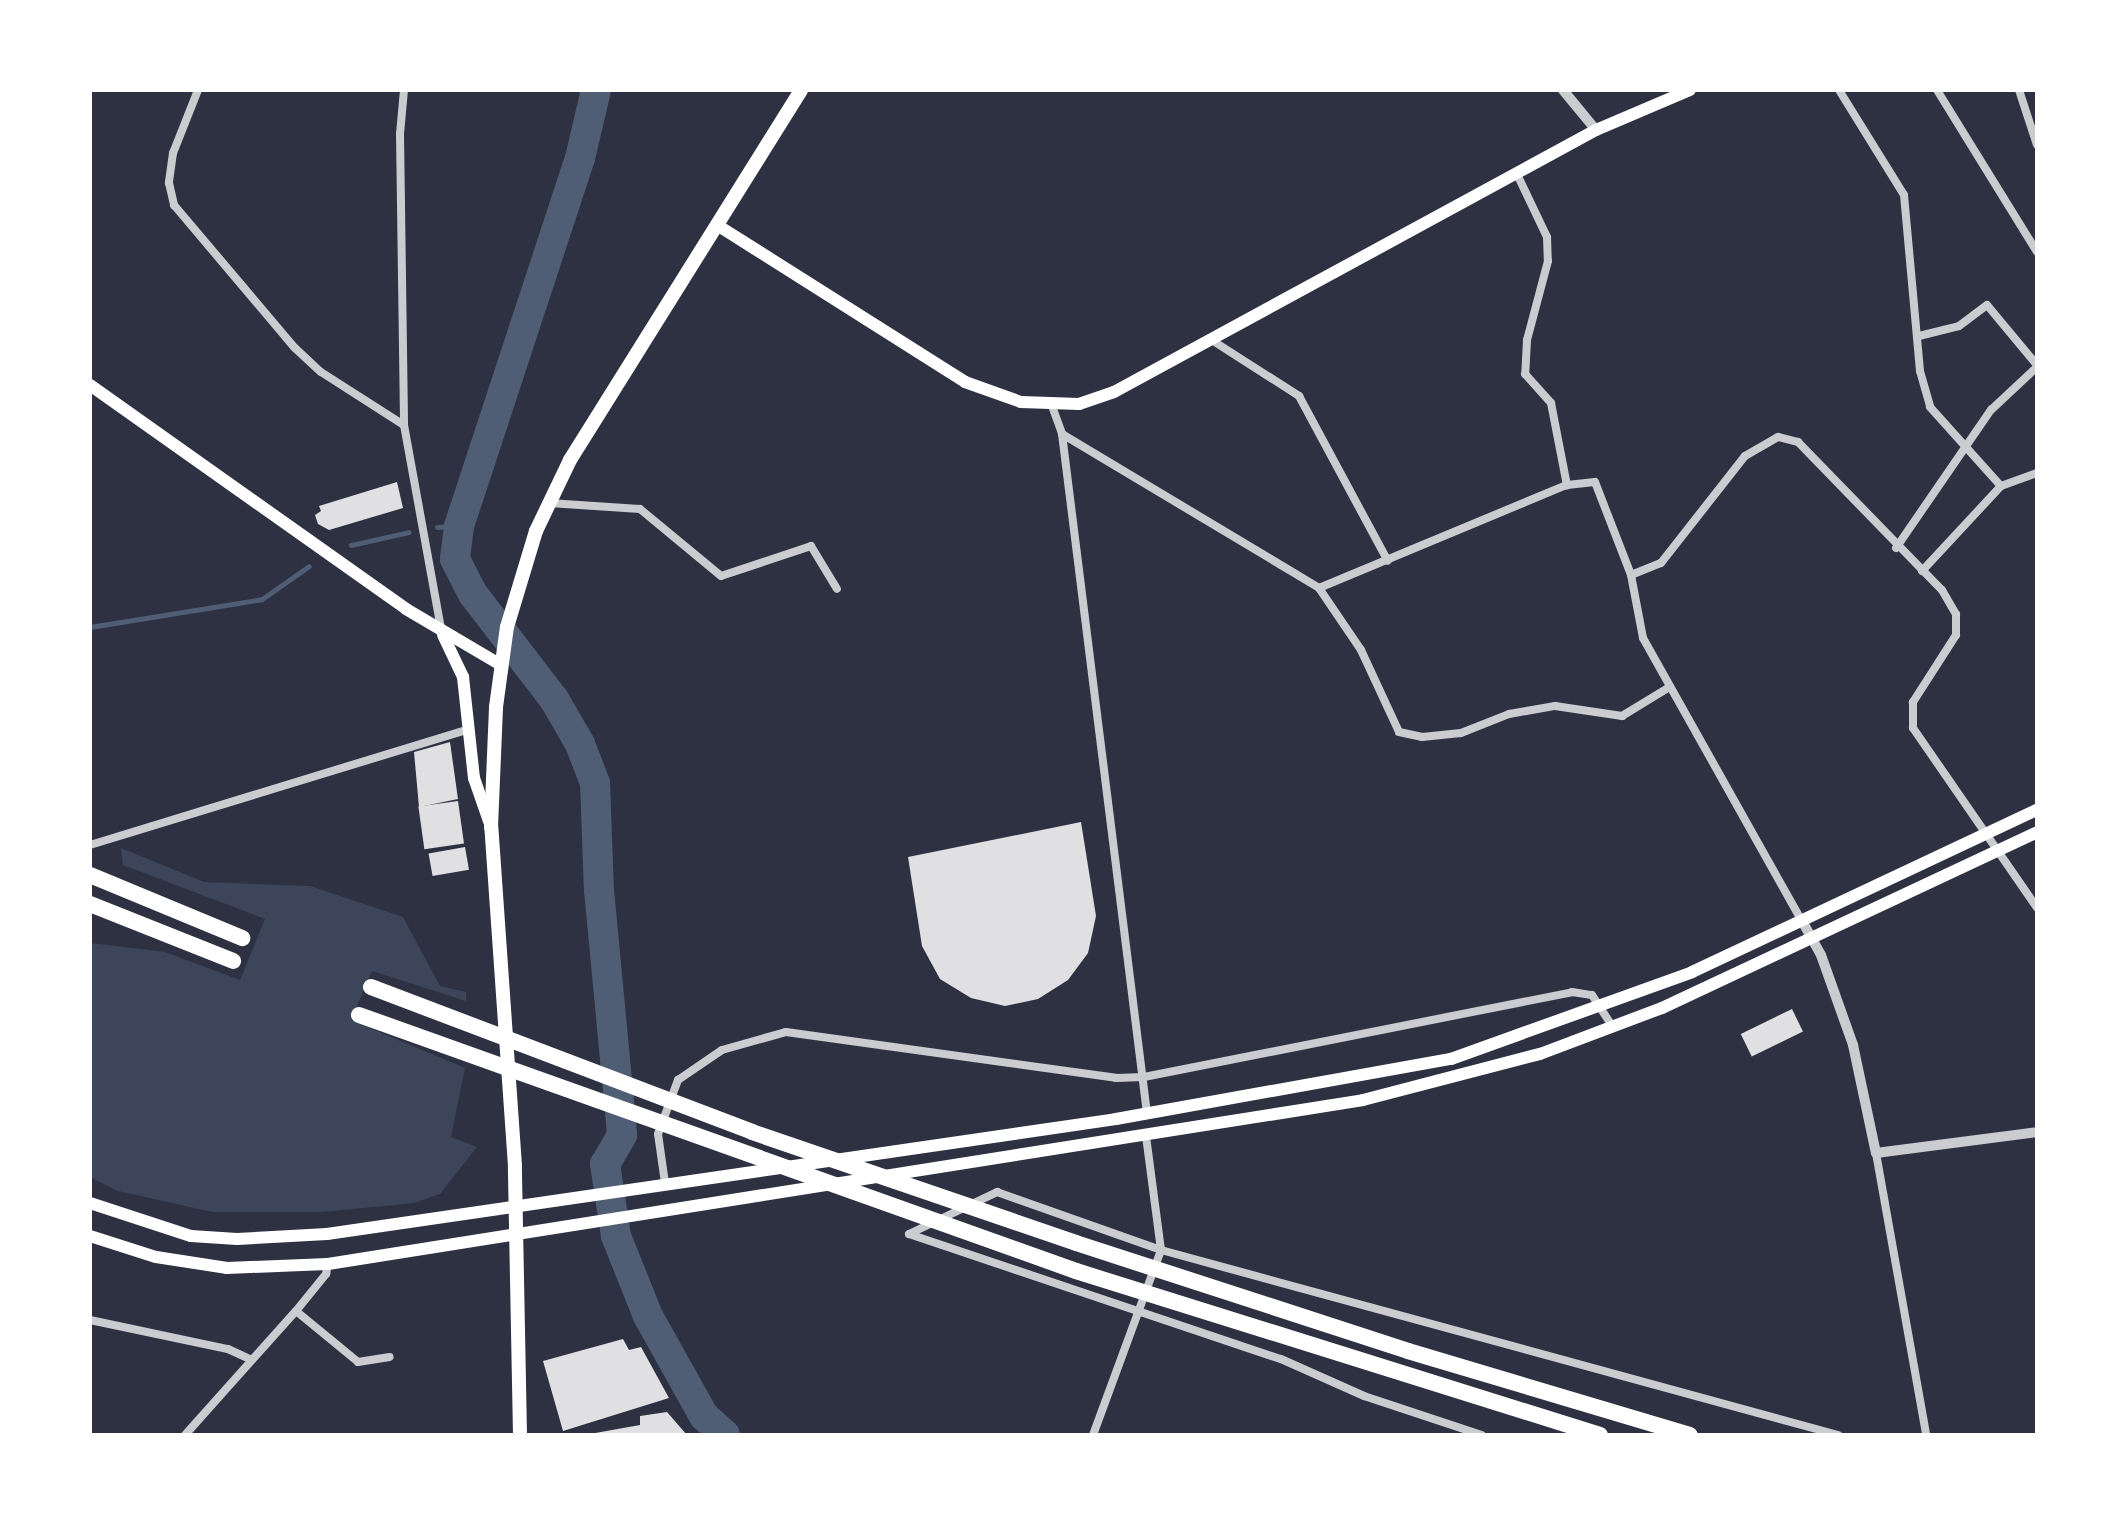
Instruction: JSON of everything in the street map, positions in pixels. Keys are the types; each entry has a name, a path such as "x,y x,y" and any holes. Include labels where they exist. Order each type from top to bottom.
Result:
{"highway":[{"path":"520,1435 516,1205 491,827 501,663 514,598 549,503 570,460 801,90"},
{"path":"90,874 242,938"},
{"path":"90,906 233,961"},
{"path":"371,987 738,1127 1076,1243 1408,1351 1690,1435"},
{"path":"359,1015 1076,1271 1600,1435"}],"main road":[{"path":"717,225 965,382 1021,402 1052,406 1079,404 1114,392 1596,130 1690,90"},
{"path":"90,385 441,634 501,663"},
{"path":"441,634 459,664 474,778 491,827"},
{"path":"90,1203 191,1236 237,1239 327,1234 1147,1114 1451,1059 1601,1009 2037,810"},
{"path":"90,1236 156,1257 215,1266 328,1264 516,1231 1146,1136 1431,1086 1613,1027 1813,938 2037,832"}],"street":[{"path":"198,90 173,153 169,183 174,205 295,348 333,380 404,425"},
{"path":"404,90 400,134 404,425 441,634"},
{"path":"1563,90 1596,130"},
{"path":"1839,90 1904,195 1920,371 1930,407 2001,486"},
{"path":"1937,90 2037,252"},
{"path":"2019,90 2037,145"},
{"path":"1516,172 1547,237 1548,261 1527,340 1525,374 1551,403 1567,485"},
{"path":"1896,548 1991,410 2037,366 1987,305 1959,326 1919,336"},
{"path":"1210,339 1299,396 1388,561"},
{"path":"1052,406 1062,434 1101,774 1125,905 1147,1114"},
{"path":"1062,434 1319,588 1361,650 1399,732 1422,737 1461,733 1509,714 1555,706 1622,716 1668,688"},
{"path":"1631,575 1661,563 1745,456 1778,437 1798,442 1896,548 1922,571 1956,614 1956,635 1913,702 1913,728 2036,907"},
{"path":"1922,571 2001,486 2035,478"},
{"path":"1319,588 1567,485 1595,482 1631,575 1643,638 1668,688 1813,938 1853,1045 1876,1153 1926,1435"},
{"path":"549,503 640,509 721,576 811,546 837,589"},
{"path":"91,845 467,730"},
{"path":"665,1183 658,1134 678,1080 703,1060 761,1037 808,1034 1116,1078 1144,1077 1572,992 1592,995 1613,1027"},
{"path":"1876,1153 2037,1132"},
{"path":"1093,1435 1161,1250 1146,1136"},
{"path":"1482,1435 1364,1396 1281,1359 1136,1314 909,1234 997,1192 1161,1250 1838,1435"},
{"path":"185,1435 296,1311 326,1274 328,1264"},
{"path":"296,1311 358,1362 390,1357"},
{"path":"90,1320 228,1349 252,1360"}],"shaded area":[{"path":"121,848 204,882 310,886 403,917 440,986 466,992 466,1001 372,971 351,1020 465,1068 451,1137 477,1147 440,1194 414,1203 322,1212 212,1212 118,1191 90,1177 90,943 165,952 240,980 265,919 123,865"}],"building":[{"path":"397,482 403,508 329,530 318,524 315,515 321,511 319,506"},
{"path":"450,742 458,799 419,807 414,752"},
{"path":"458,801 464,844 424,849 418,807"},
{"path":"1081,822 1096,916 1088,953 1068,980 1038,999 1005,1006 971,998 940,979 922,946 908,857"},
{"path":"465,847 469,870 433,876 429,853"},
{"path":"1792,1009 1803,1031 1752,1056 1741,1034"},
{"path":"623,1339 629,1350 641,1347 669,1398 563,1431 543,1361"},
{"path":"667,1412 687,1435 584,1435 640,1425 640,1416"}],"waterway":[{"path":"596,90 580,158 459,526 455,559 473,594 554,699 580,744 595,783 599,890 622,1135 605,1164 616,1236 648,1316 704,1416 725,1435"},
{"path":"437,527 459,526"},
{"path":"351,545 409,532"},
{"path":"90,627 262,599 309,566"}]}
